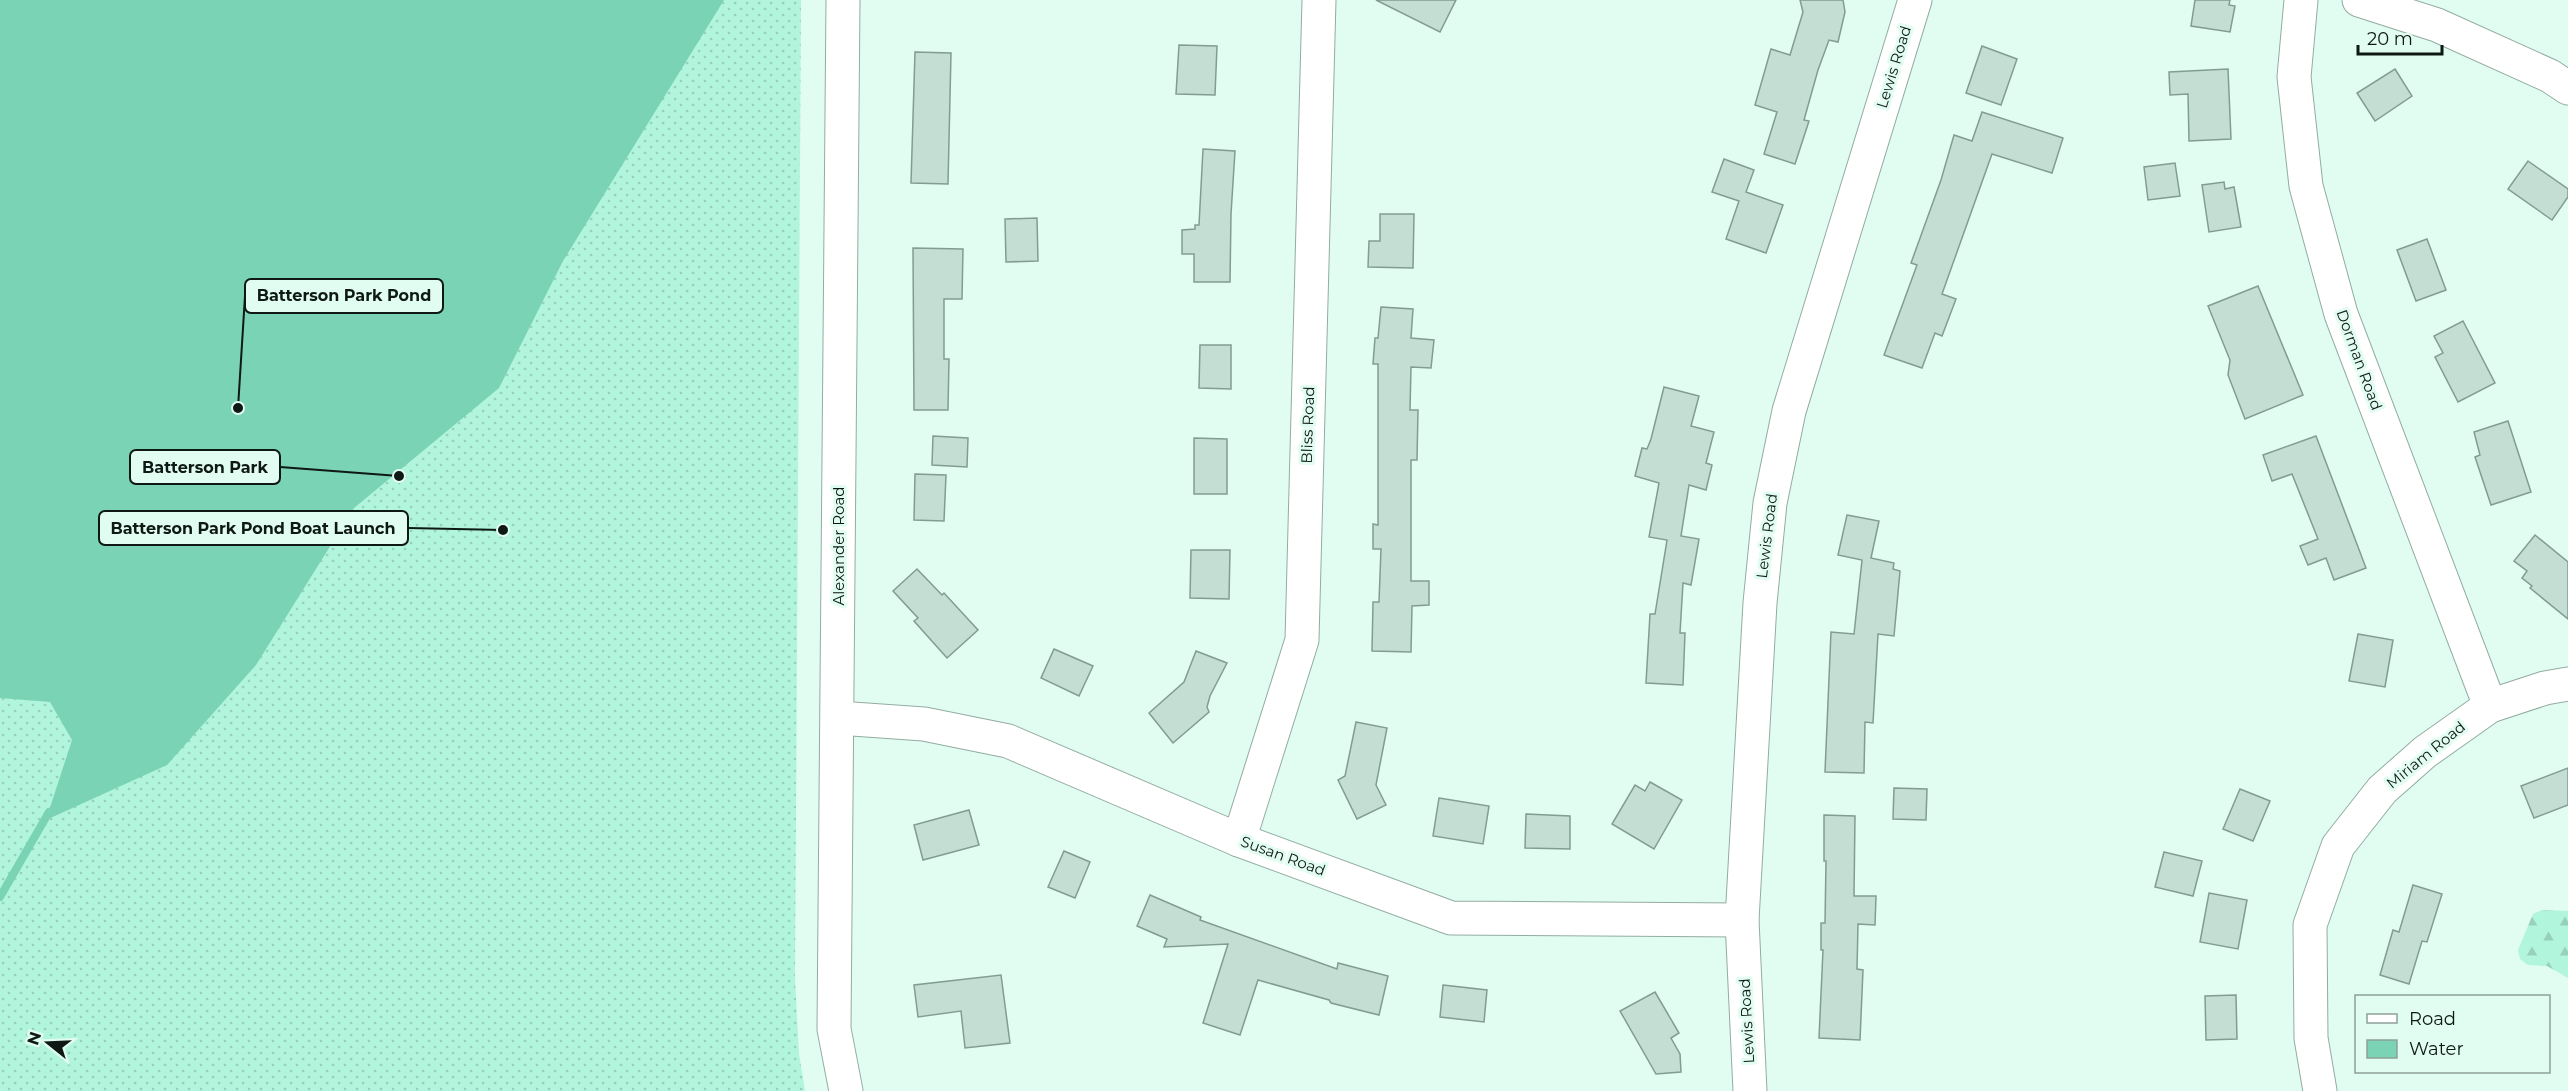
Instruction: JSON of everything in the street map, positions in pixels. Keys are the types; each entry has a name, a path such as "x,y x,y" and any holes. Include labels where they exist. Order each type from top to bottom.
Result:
{"street":[{"name":"Alexander Road","path":"843,0 834,1029 846,1091"},
{"name":"Bliss Road","path":"1239,840 1302,640 1319,0"},
{"name":"Lewis Road","path":"1750,1091 1742,920 1760,603 1770,503 1789,411 1915,0"},
{"name":"Dorman Road","path":"2301,0 2294,77 2309,196 2341,314 2490,706"},
{"path":"2359,0 2437,25 2550,76 2568,88"},
{"name":"Miriam Road","path":"2320,1091 2311,1038 2310,926 2338,846 2382,790 2425,752 2490,706 2545,688 2568,684"},
{"name":"Susan Road","path":"838,718 924,724 1008,741 1239,840 1451,918 1742,920"}],"green space":[{"path":"0,0 801,0 795,979 799,1054 805,1091 0,1091"},
{"path":"2542,910 2568,911 2568,978 2547,966 2528,965 2520,959 2518,950 2533,914"}],"water":[{"path":"0,0 724,0 563,261 499,388 354,508 256,665 167,765 46,820 72,740 50,702 0,698"}],"building":[{"path":"1376,0 1456,0 1440,32"},
{"path":"1800,0 1843,0 1845,12 1838,42 1829,40 1818,70 1804,120 1809,121 1795,164 1764,154 1777,112 1755,105 1771,49 1790,55 1803,12"},
{"path":"2195,0 2230,0 2229,5 2235,6 2230,32 2191,26"},
{"path":"1179,45 1217,46 1215,95 1176,94"},
{"path":"1982,46 2017,59 2001,105 1966,93"},
{"path":"915,52 951,53 948,184 911,183"},
{"path":"2228,69 2231,139 2189,141 2188,94 2170,95 2169,72"},
{"path":"2395,69 2412,96 2375,121 2357,93"},
{"path":"1982,112 2063,138 2052,173 1992,154 1942,294 1956,299 1942,336 1935,333 1922,368 1884,355 1917,265 1911,263 1941,180 1954,135 1972,141"},
{"path":"1203,149 1235,151 1230,282 1194,282 1194,254 1182,254 1182,230 1195,229 1195,225 1199,225"},
{"path":"1724,159 1754,170 1746,192 1783,205 1766,253 1726,239 1739,201 1712,192"},
{"path":"2528,161 2568,189 2568,197 2552,220 2508,189"},
{"path":"2175,163 2180,196 2148,200 2144,167"},
{"path":"2224,182 2225,189 2234,187 2241,227 2209,232 2202,185"},
{"path":"1380,214 1414,214 1413,268 1368,267 1369,241 1380,241"},
{"path":"1037,218 1038,261 1006,262 1005,219"},
{"path":"2427,239 2446,290 2416,301 2397,250"},
{"path":"913,248 963,249 962,299 944,299 944,359 949,359 948,410 914,410"},
{"path":"2258,286 2303,395 2245,419 2228,375 2230,360 2208,306"},
{"path":"1381,307 1413,309 1411,338 1434,340 1431,368 1411,367 1410,410 1418,410 1417,460 1411,460 1411,581 1429,581 1429,605 1412,606 1411,652 1372,651 1373,602 1379,602 1381,549 1373,549 1373,524 1378,525 1378,364 1373,364"},
{"path":"2463,321 2495,383 2458,402 2435,357 2443,353 2434,336"},
{"path":"1200,345 1231,345 1231,389 1199,388"},
{"path":"1664,387 1699,396 1691,426 1714,432 1706,463 1712,465 1706,490 1689,485 1681,536 1699,539 1691,585 1683,583 1680,633 1685,633 1683,685 1646,683 1650,614 1655,614 1667,540 1649,537 1659,483 1635,476 1642,448 1647,449 1651,439"},
{"path":"2508,421 2531,492 2491,505 2475,457 2480,455 2474,432"},
{"path":"933,436 968,438 967,467 932,465"},
{"path":"2316,436 2366,568 2334,580 2326,558 2308,565 2300,546 2318,539 2292,474 2272,481 2263,455"},
{"path":"1194,438 1227,439 1227,494 1194,494"},
{"path":"915,474 946,475 944,521 914,520"},
{"path":"1847,515 1879,521 1871,558 1894,563 1893,569 1900,571 1894,636 1878,634 1873,723 1865,722 1864,773 1825,772 1831,632 1854,634 1862,560 1838,555"},
{"path":"2535,535 2568,562 2568,619 2530,588 2532,586 2522,578 2527,571 2514,561"},
{"path":"1191,550 1230,550 1229,599 1190,598"},
{"path":"917,569 942,595 944,593 978,630 947,658 914,621 918,618 893,591"},
{"path":"2358,634 2393,640 2385,687 2349,681"},
{"path":"1054,649 1093,666 1079,696 1041,678"},
{"path":"1196,651 1227,663 1210,696 1207,707 1209,712 1173,743 1149,713 1184,682"},
{"path":"1356,722 1387,728 1376,785 1386,805 1357,819 1338,780 1345,776"},
{"path":"2568,768 2568,805 2534,818 2521,786"},
{"path":"1650,782 1682,800 1654,849 1612,824 1635,785 1645,791"},
{"path":"1894,788 1927,789 1926,820 1893,819"},
{"path":"2240,789 2270,801 2253,841 2223,829"},
{"path":"1439,798 1489,806 1483,844 1433,836"},
{"path":"969,810 979,845 923,860 914,825"},
{"path":"1526,814 1570,816 1570,849 1525,848"},
{"path":"1824,815 1855,816 1854,896 1876,896 1875,925 1858,924 1857,969 1863,970 1860,1040 1819,1038 1823,950 1821,950 1821,923 1825,923"},
{"path":"1064,851 1090,862 1075,898 1048,887"},
{"path":"2164,852 2202,861 2193,896 2155,887"},
{"path":"2413,885 2442,894 2427,942 2422,941 2409,984 2380,975 2393,930 2399,932"},
{"path":"2209,893 2247,900 2238,949 2200,942"},
{"path":"1150,895 1201,917 1200,920 1337,969 1338,963 1388,976 1379,1015 1331,1003 1329,1000 1258,980 1240,1035 1203,1023 1228,944 1164,947 1167,939 1137,926"},
{"path":"1001,975 1010,1043 965,1048 961,1011 918,1017 914,985"},
{"path":"1443,985 1487,990 1484,1022 1440,1017"},
{"path":"1655,992 1679,1033 1671,1038 1680,1054 1681,1072 1656,1074 1620,1011"},
{"path":"2236,995 2237,1039 2206,1040 2205,996"}],"waterway":[{"path":"0,897 49,812"}],"place":[{"name":"Batterson Park Pond","path":"238,408"},
{"name":"Batterson Park","path":"399,476"},
{"name":"Batterson Park Pond Boat Launch","path":"503,530"}]}
